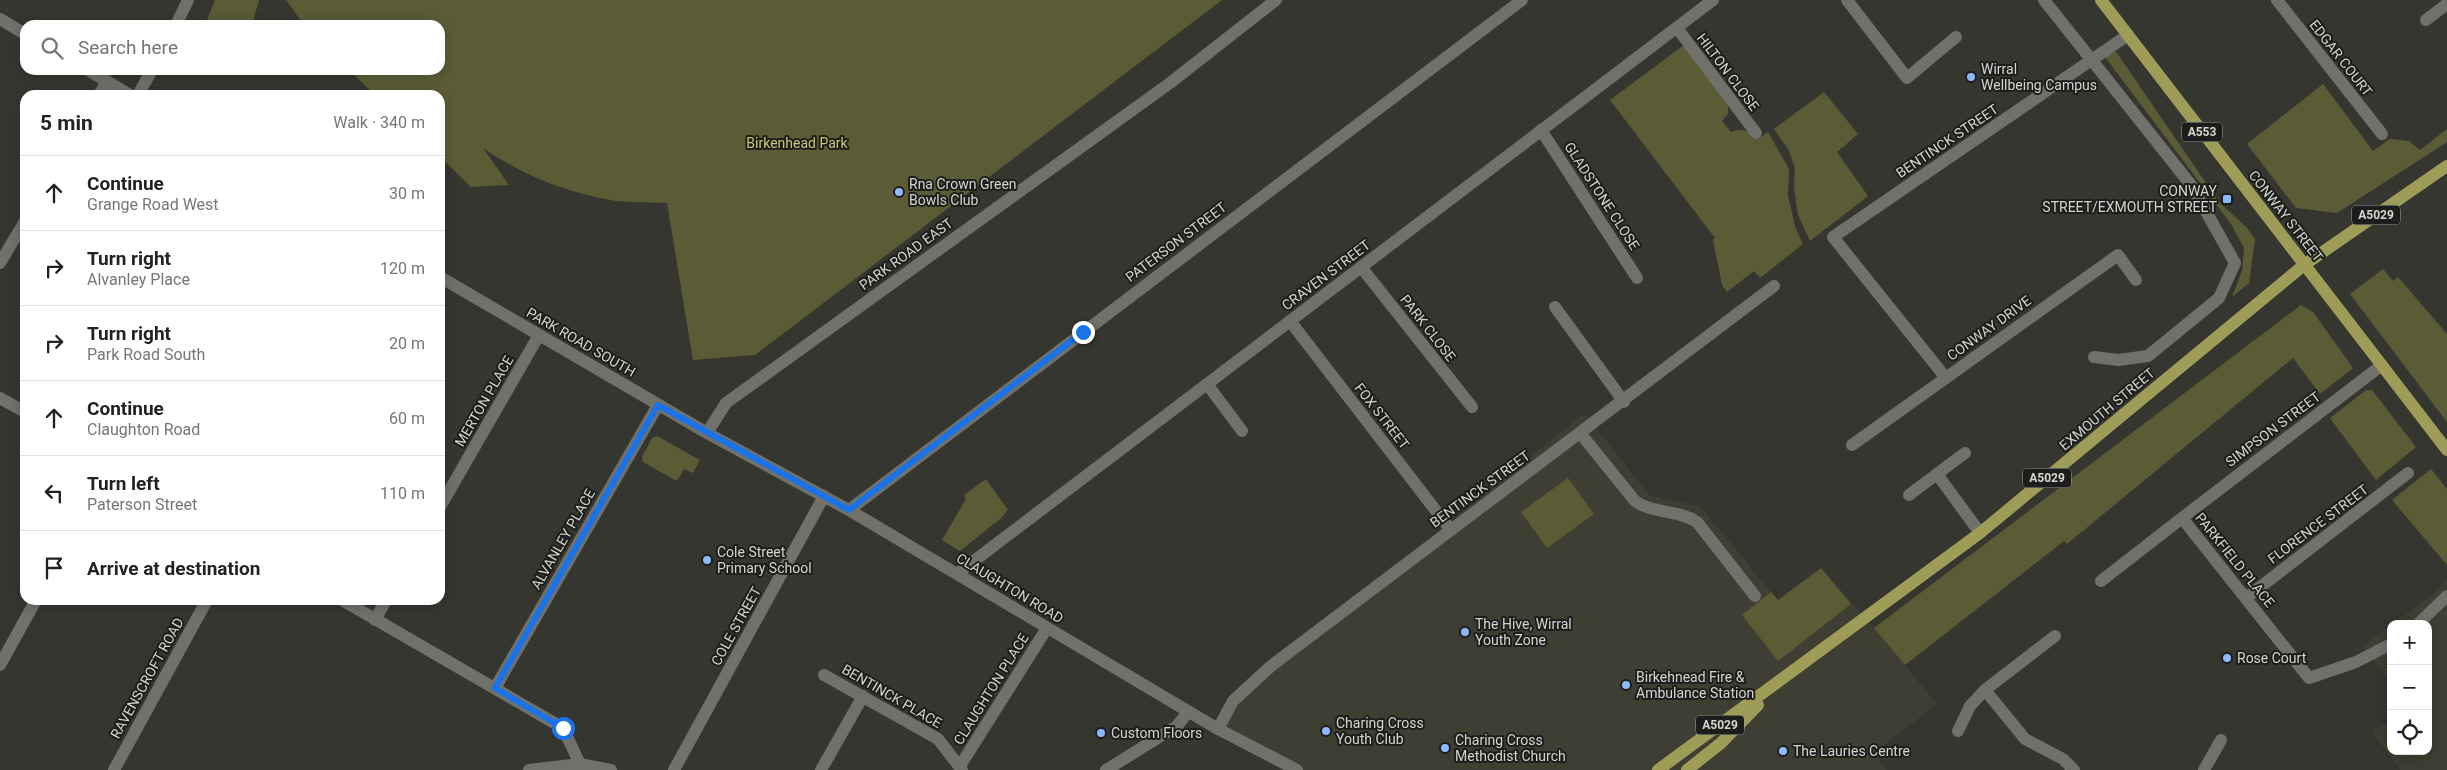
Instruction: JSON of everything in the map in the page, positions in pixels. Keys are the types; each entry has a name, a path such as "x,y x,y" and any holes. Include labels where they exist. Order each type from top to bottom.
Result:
{"main road":[{"name":"CONWAY STREET","path":"2100,0 2447,450"},
{"name":"A5029","path":"2304,264 2447,166"},
{"name":"EXMOUTH STREET","path":"1658,770 1980,533 2304,264"},
{"name":"EXMOUTH STREET","path":"1687,770 1721,743 1782,680"}],"street":[{"path":"178,20 188,0"},
{"name":"PARK ROAD EAST","path":"707,433 726,403 1170,83 1276,0"},
{"name":"PATERSON STREET","path":"849,510 1522,0"},
{"name":"CRAVEN STREET","path":"958,574 1713,0"},
{"path":"1847,0 1906,78 1956,37"},
{"path":"2044,0 2191,185 2235,263 2219,298 2148,356 2118,360 2094,358"},
{"name":"EDGAR COURT","path":"2277,0 2382,134"},
{"path":"2426,20 2447,4"},
{"path":"0,19 20,31"},
{"name":"HILTON CLOSE","path":"1677,28 1756,133"},
{"name":"BENTINCK STREET","path":"1946,378 1833,237 2128,35"},
{"path":"97,75 122,90"},
{"path":"141,90 149,75"},
{"path":"102,90 107,81"},
{"name":"GLADSTONE CLOSE","path":"1541,130 1637,278"},
{"path":"0,263 20,229"},
{"name":"CONWAY DRIVE","path":"1852,444 2118,255 2136,280"},
{"name":"PARK CLOSE","path":"1361,267 1472,407"},
{"name":"PARK ROAD SOUTH","path":"445,280 707,433"},
{"name":"BENTINCK STREET","path":"1218,729 1233,701 1271,666 1374,590 1450,530 1624,402 1774,286"},
{"path":"1555,307 1624,402"},
{"name":"FOX STREET","path":"1290,321 1450,530"},
{"name":"MERTON PLACE","path":"445,498 539,335"},
{"name":"SIMPSON STREET","path":"2182,518 2382,365"},
{"path":"1207,384 1242,431"},
{"path":"0,398 20,409"},
{"name":"ALVANLEY PLACE","path":"495,688 658,405"},
{"name":"CLAUGHTON ROAD","path":"707,433 849,510 1188,712 1297,770"},
{"path":"1580,433 1635,501 1643,507 1686,515 1697,522 1755,596"},
{"path":"1909,495 1965,453"},
{"name":"FLORENCE STREET","path":"2246,598 2408,473"},
{"path":"1938,474 1980,533"},
{"name":"COLE STREET","path":"674,770 824,496"},
{"name":"PARKFIELD PLACE","path":"2101,581 2182,518 2309,678 2356,662 2387,646"},
{"path":"2422,620 2447,596"},
{"path":"0,665 33,605"},
{"name":"RAVENSCROFT ROAD","path":"114,770 204,605"},
{"path":"350,605 563,728 580,764"},
{"path":"375,620 383,605"},
{"name":"CLAUGHTON PLACE","path":"961,768 1048,628"},
{"path":"1958,731 1970,706 1985,690 2055,636"},
{"name":"BENTINCK PLACE","path":"824,675 938,739 961,768"},
{"path":"1985,690 2026,739 2062,759 2074,770"},
{"path":"821,770 863,696"},
{"path":"1106,770 1177,726 1188,712"},
{"path":"2207,769 2221,740"},
{"path":"534,770 580,764 611,770"}],"shaded area":[{"path":"1584,413 1650,496 1700,506 1778,600 1821,568 1874,628 1937,704 1874,753 1888,770 1297,770 1218,729 1233,701 1291,651"},
{"path":"2447,578 2447,770 2400,770 2389,755 2432,755 2432,620 2397,620 2439,589"},
{"path":"2387,627 2387,679 2362,646"},
{"path":"2387,723 2387,752 2372,732"}],"green space":[{"path":"215,0 259,0 253,20 207,20"},
{"name":"Birkenhead Park","path":"286,0 1222,0 755,355 693,360 667,203 617,201 576,192 528,174 483,148 509,185 471,187 445,162 445,90 370,90 354,75 445,75 445,20 300,20"},
{"path":"1684,45 1728,101 1728,114 1722,121 1731,132 1746,131 1758,139 1768,132 1789,169 1788,195 1795,227 1803,244 1760,278 1754,271 1727,292 1722,285 1713,240 1715,238 1610,100"},
{"path":"2113,50 2117,53 2219,202 2247,228 2255,239 2249,283 2232,297 2242,271 2244,248 2231,224 2105,57"},
{"path":"2323,84 2373,151 2390,139 2409,141 2420,150 2447,129 2447,142 2337,213 2296,208 2247,144"},
{"path":"1824,92 1858,134 1837,152 1868,196 1810,241 1798,215 1794,187 1795,168 1788,149 1774,129"},
{"path":"2383,269 2393,281 2398,277 2447,334 2447,422 2350,294"},
{"path":"2301,305 2313,312 2353,368 2320,394 2293,358 2067,544 2064,541 1905,665 1874,628"},
{"path":"2366,390 2372,390 2416,447 2376,480 2330,418"},
{"path":"657,436 700,460 693,473 684,469 677,481 643,462 642,457 652,438"},
{"path":"2431,469 2447,489 2447,565 2392,500"},
{"path":"1568,478 1594,514 1547,548 1521,512"},
{"path":"986,479 1008,510 1001,518 960,551 942,540 966,499 964,495"},
{"path":"1821,568 1851,604 1778,661 1742,615 1771,592 1778,600"}],"place":[{"name":"Wirral Wellbeing Campus","path":"1971,77"},
{"name":"Rna Crown Green Bowls Club","path":"899,192"},
{"name":"CONWAY STREET/EXMOUTH STREET","path":"2227,199"},
{"name":"Cole Street Primary School","path":"707,560"},
{"name":"The Hive, Wirral Youth Zone","path":"1465,632"},
{"name":"Rose Court","path":"2227,658"},
{"name":"Birkehnead Fire & Ambulance Station","path":"1626,685"},
{"name":"Charing Cross Youth Club","path":"1326,731"},
{"name":"Custom Floors","path":"1101,733"},
{"name":"Charing Cross Methodist Church","path":"1445,748"},
{"name":"The Lauries Centre","path":"1783,751"}],"route":[{"path":"563,728 495,688 658,405 849,510 1083,332"}]}
